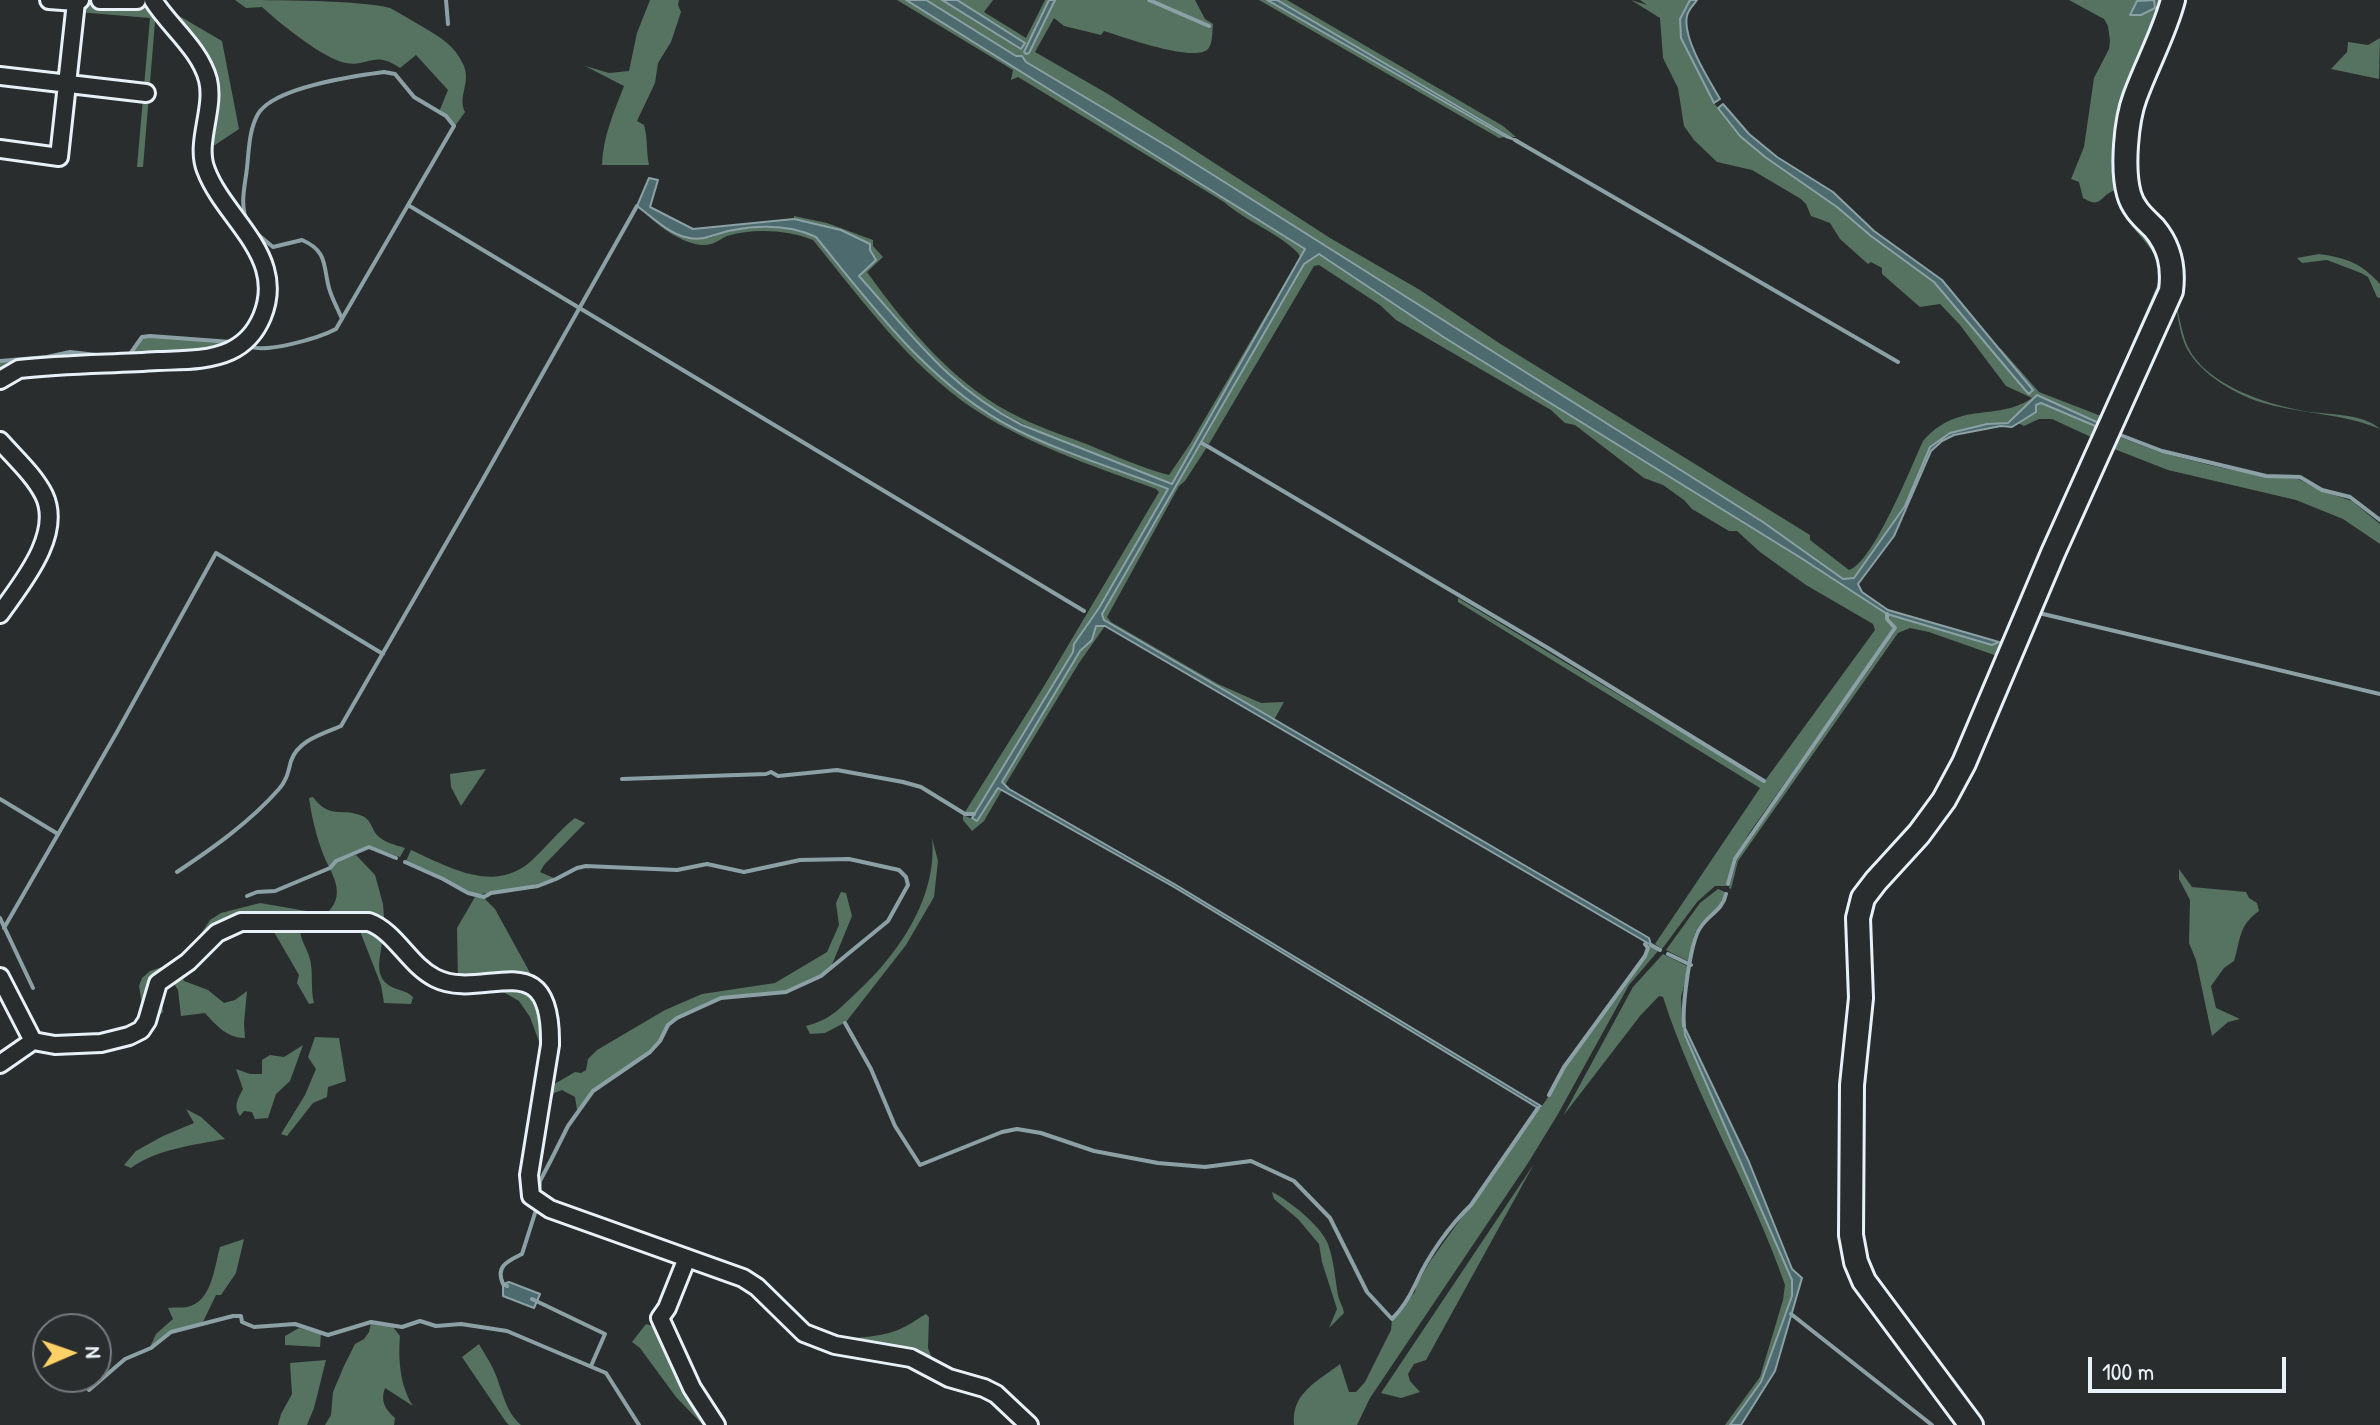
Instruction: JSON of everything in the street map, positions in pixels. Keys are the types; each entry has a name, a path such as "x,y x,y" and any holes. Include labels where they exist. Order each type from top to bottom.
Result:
{"street":[{"path":"0,149 59,157 78,1 49,0"},
{"path":"100,0 137,0"},
{"path":"0,380 19,369 208,358 242,345 260,321 269,289 265,265 217,191 205,170 202,157 208,115 208,80 198,60 153,0"},
{"path":"1971,1425 1864,1281 1856,1262 1851,1235 1851,1100 1861,998 1858,918 1863,898 1919,834 1944,800 1964,763 2053,553 2171,291 2173,272 2169,253 2129,196 2126,166 2134,99 2152,60 2173,0"},
{"path":"0,76 146,93"},
{"path":"0,441 34,480 48,507 47,537 0,614"},
{"path":"0,1064 33,1041 55,1045 101,1043 141,1030 147,1021 158,983 188,962 217,933 241,922 369,922 379,926 415,964 437,979 453,984 510,980 532,987 548,1010 550,1045 529,1175 531,1196 550,1209 743,1278 765,1294 792,1323 818,1340 911,1358 949,1378 984,1388 996,1394 1029,1425"},
{"path":"0,977 33,1041"},
{"path":"687,1258 660,1318 692,1388 716,1425"}],"green space":[{"path":"84,0 101,4 142,5 150,2 156,10 143,167 137,167 150,18 78,12"},
{"path":"235,0 337,2 390,8 435,34 456,52 465,71 465,112 455,126 447,115 439,112 448,90 416,55 400,68 384,60 346,63 302,40 262,7 246,8"},
{"path":"650,0 679,0 681,12 671,42 658,63 655,83 637,121 644,125 649,165 602,165 607,134 624,86 585,66 609,73 629,71 637,33"},
{"path":"897,0 906,0 1305,249 1172,484 1055,439 973,394 924,352 859,275 870,244 841,230 794,219 794,216 827,223 873,240 873,246 883,257 867,272 899,315 935,355 976,391 1029,422 1169,475 1300,257 1298,253 1224,202 1018,77 1011,80 1013,70"},
{"path":"926,0 942,0 1021,49 1024,42 957,0 993,0 984,12 1026,38 1045,0 1049,0 1024,52 1045,22 1055,0 1146,0 1209,27 1152,0 1195,0 1205,19 1213,24 1210,47 1201,52 1158,48 1104,31 1101,35 1064,26 1054,18 1035,52 1108,94 1330,238 1420,290 1499,343 1810,535 1810,540 1849,570 1859,564 1880,533 1923,441 1951,420 2005,409 2032,398 2006,386 1960,325 1940,304 1920,307 1882,274 1882,268 1871,262 1868,264 1840,239 1830,223 1811,216 1801,199 1752,170 1717,162 1694,140 1684,126 1678,88 1663,58 1660,18 1631,0 1647,5 1640,0 1690,0 1680,19 1711,99 1740,136 1765,158 1837,207 1934,282 2029,394 2033,390 1995,347 2001,349 2039,392 2101,416 2159,275 2155,256 2124,214 2115,190 2094,202 2083,198 2079,182 2071,179 2084,147 2094,78 2110,41 2104,19 2069,0 2139,0 2133,12 2149,12 2154,8 2154,0 2168,0 2123,159 2168,281 1956,769 1889,857 1884,852 1927,803 1945,776 1997,656 1929,632 1910,628 1898,633 1738,861 1729,888 1737,860 1747,844 1897,629 1887,615 1885,619 1894,629 1750,832 1734,859 1726,886 1715,886 1697,902 1662,949 1655,944 1760,788 1458,602 1458,598 1764,782 1875,630 1873,624 1806,585 1737,531 1729,531 1692,509 1663,485 1644,478 1575,425 1565,423 1551,410 1396,320 1380,305 1319,265 1314,266 1209,444 1203,441 1304,264 1318,254 1445,338 1887,614 1992,645 2007,633 2040,560 2058,510 2067,502 2091,437 2052,419 2039,419 2024,426 2018,423 2035,412 2036,405 2041,403 2100,428 2101,424 2038,397 2008,423 1987,424 1950,433 1930,447 1905,506 1854,579 1843,579 1644,446 1026,62 1022,56 1016,56"},
{"path":"1259,0 1267,0 1506,137 1499,138"},
{"path":"1277,0 1287,0 1503,126 1516,137 1512,137"},
{"path":"169,10 222,41 239,129 215,145 206,145 212,94"},
{"path":"2380,38 2379,79 2331,69 2347,52 2348,42 2368,45"},
{"path":"2140,188 2160,243 2185,340 2208,372 2255,398 2304,411 2355,417 2380,429 2351,420 2290,409 2260,402 2229,388 2201,367 2184,343 2173,295 2137,191"},
{"path":"641,209 672,230 689,237 710,237 764,227 785,228 816,237 905,343 983,411 1051,445 1168,489 1099,608 1074,644 1074,652 974,814 965,812 1159,492 1029,439 962,401 893,337 813,240 792,234 759,231 737,233 702,245 682,240"},
{"path":"2319,254 2360,266 2380,284 2380,298 2368,277 2361,273 2327,260 2302,263 2297,258"},
{"path":"2171,298 2173,304 2114,435 2162,453 2218,467 2261,476 2298,479 2352,501 2380,524 2380,544 2343,519 2296,500 2168,470 2109,447 1978,747 1940,817 1878,892 1866,914 1868,1003 1859,1081 1858,1182 1862,1253 1874,1284 1977,1425 1869,1282 1860,1261 1855,1235 1855,1083 1864,994 1862,913 1873,891 1934,817 1965,765"},
{"path":"143,338 229,343 227,351 0,377 0,362 71,353 98,356 131,354"},
{"path":"1201,444 1207,447 1179,486 1107,617 1218,684 1261,703 1284,702 1274,720 1104,620 1102,615"},
{"path":"1096,626 1105,626 1005,785 1002,782 1080,651 1092,640"},
{"path":"486,769 461,806 451,787 450,774"},
{"path":"998,788 1002,790 984,821 972,831 963,820 963,815 977,821"},
{"path":"313,797 330,811 353,813 366,818 379,837 405,848 400,857 369,846 335,861 329,867 314,824 309,798"},
{"path":"575,818 585,823 540,872 556,879 526,887 475,895 406,861 411,850 470,874 501,876 530,862"},
{"path":"932,838 938,861 934,897 906,945 846,1022 825,1033 810,1034 806,1026 822,1021 839,1009 872,978 900,943 922,903 929,882"},
{"path":"356,855 375,875 383,904 385,929 247,918 183,963 144,1016 139,986 142,978 150,971 174,963 197,940 210,920 221,913 260,903 328,912 337,892 330,869 336,862"},
{"path":"2179,869 2192,887 2246,892 2257,903 2259,911 2244,928 2234,961 2224,968 2211,986 2216,1008 2240,1019 2228,1022 2212,1036 2196,960 2189,943 2190,900 2179,879"},
{"path":"1718,889 1725,892 1724,897 1696,931 1690,962 1666,950 1700,903"},
{"path":"841,892 846,893 852,916 831,967 821,975 786,991 721,997 677,1017 667,1025 660,1040 649,1051 592,1090 577,1110 575,1097 562,1090 554,1093 546,1112 551,1086 575,1072 586,1070 588,1059 597,1050 665,1010 702,994 775,983 827,952 839,925 836,903"},
{"path":"475,897 484,898 495,909 540,991 458,982 457,928"},
{"path":"368,924 381,930 405,958 382,939 381,976 390,986 413,997 411,1004 384,1003 381,985 358,926 300,931 311,967 314,1003 309,1004 297,983 299,975 274,932 248,928 220,940 182,977 184,981 208,990 224,1003 235,1000 247,991 245,1038 228,1034 205,1013 181,1016 178,990 173,982 161,994 163,1012 135,1039 113,1047 86,1051 33,1048 24,1059 0,1075 0,1068 33,1044 57,1048 101,1046 125,1039 141,1030 162,984 191,963 210,941 238,925"},
{"path":"1651,945 1658,951 1629,985 1528,1163 1370,1398 1357,1425 1294,1425 1294,1414 1301,1396 1340,1364 1349,1392 1356,1392 1365,1382 1391,1330 1392,1320 1415,1292 1431,1260 1549,1096 1565,1068"},
{"path":"1663,954 1689,967 1681,997 1682,1025 1792,1280 1792,1296 1761,1382 1730,1425 1725,1425 1760,1377 1785,1285 1756,1212 1691,1070 1663,997 1659,996 1640,1016 1563,1116 1633,987"},
{"path":"474,986 530,990 547,1018 539,1091 534,1210 524,1203 519,1183 541,1047 530,1017 519,1001 505,993"},
{"path":"315,1037 339,1038 346,1081 328,1087 327,1097 313,1103 287,1136 281,1134 305,1095 316,1069 308,1057"},
{"path":"303,1045 290,1081 276,1094 268,1118 255,1119 252,1112 244,1111 240,1116 237,1106 243,1089 236,1069 262,1074 262,1060 270,1055 284,1057"},
{"path":"186,1109 201,1117 225,1139 164,1152 131,1168 124,1165 136,1151 194,1123"},
{"path":"1534,1164 1426,1360 1414,1364 1408,1374 1420,1392 1401,1398 1381,1393"},
{"path":"1272,1192 1304,1215 1328,1244 1344,1313 1329,1328 1337,1309 1319,1244 1298,1219 1274,1199"},
{"path":"244,1239 236,1273 221,1295 216,1295 202,1324 171,1331 150,1347 156,1334 173,1319 168,1308 195,1304 207,1291 220,1247"},
{"path":"926,1314 929,1317 928,1348 937,1371 822,1339 861,1338 889,1333"},
{"path":"371,1323 393,1327 400,1336 401,1372 413,1406 385,1388 383,1401 395,1418 394,1425 325,1425 331,1415 333,1392 344,1366 355,1344 369,1332"},
{"path":"646,1324 659,1328 713,1425 703,1425 632,1342"},
{"path":"299,1328 321,1334 320,1347 285,1345 285,1336"},
{"path":"479,1344 508,1407 521,1425 506,1422 462,1357"},
{"path":"326,1360 307,1425 278,1425 292,1394 290,1363"}],"water":[{"path":"906,0 926,0 1016,56 1022,56 1026,62 1172,149 1763,522 1843,579 1854,578 1905,506 1930,447 1950,433 1987,424 2008,423 2037,395 2101,424 2100,428 2041,403 2036,405 2036,412 2012,427 2001,426 1954,435 1942,441 1931,451 1894,536 1858,584 1862,592 1888,610 1999,642 1992,645 1887,614 1445,338 1319,254 1304,264 1102,614 1104,620 1649,938 1651,945 1105,626 1096,626 1092,640 1080,651 1002,782 1541,1106 1538,1108 1174,887 998,788 977,821 972,818 1168,489 1013,428 955,390 905,343 816,237 773,227 739,229 702,238 678,235 637,206 649,178 658,180 650,207 693,229 794,219 841,230 870,244 876,260 859,276 933,359 973,394 1022,425 1172,484 1305,249"},
{"path":"942,0 957,0 1025,43 1021,49"},
{"path":"1049,0 1055,0 1026,54 1024,52"},
{"path":"1267,0 1277,0 1515,140 1506,137"},
{"path":"1690,0 1697,0 1687,16 1688,36 1720,99 1714,103 1681,38 1680,19"},
{"path":"2154,0 2155,8 2141,15 2130,15 2137,1"},
{"path":"1723,104 1749,134 1777,157 1833,192 1874,231 1942,280 2033,390 2029,394 2026,391 1934,282 1740,136 1718,108"},
{"path":"1684,1026 1749,1162 1792,1269 1802,1278 1775,1371 1741,1425 1730,1425 1761,1382 1792,1296 1792,1280 1685,1035"},
{"path":"509,1282 540,1294 534,1308 503,1296 503,1284"}],"waterway":[{"path":"446,0 448,24"},
{"path":"1149,0 1209,26"},
{"path":"248,223 243,196 253,127 258,114 280,97 316,84 384,72 395,74 414,97 446,116 454,126 336,329 279,347 249,346"},
{"path":"1515,140 1898,362"},
{"path":"408,205 1084,611"},
{"path":"177,872 231,834 268,801 284,782 299,748 341,726 637,206"},
{"path":"256,233 273,247 302,240 316,249 323,260 330,292 342,319"},
{"path":"125,355 130,354 142,337 150,336 231,342"},
{"path":"0,361 70,352 105,356"},
{"path":"2115,433 2162,451 2266,476 2300,477 2322,490 2350,497 2380,520"},
{"path":"1202,443 1548,648 1764,781"},
{"path":"4,928 216,553 383,654"},
{"path":"2038,616 2039,613 2380,694"},
{"path":"1728,884 1735,859 1895,628 1887,619 1887,614"},
{"path":"622,779 771,772 778,776 837,770 921,787 965,814 974,814"},
{"path":"0,799 58,834"},
{"path":"247,896 275,891 330,868 336,861 369,847 396,858"},
{"path":"405,862 468,893 484,897 491,893 538,886 586,866 677,870 707,864 744,872 800,860 849,859 899,870 906,877 908,885 888,921 821,976 786,992 721,998 668,1025 650,1052 593,1091 568,1126 540,1181 539,1196"},
{"path":"1684,1026 1684,1005 1696,936 1703,923 1722,904 1726,894"},
{"path":"0,918 33,988"},
{"path":"1549,1095 1564,1067 1645,956 1648,948 1645,944"},
{"path":"1651,945 1660,950"},
{"path":"1668,954 1691,965"},
{"path":"845,1023 871,1069 895,1126 920,1165 1002,1132 1017,1129 1041,1133 1094,1151 1158,1163 1205,1167 1251,1161 1294,1181 1330,1218 1367,1292 1392,1319 1406,1302 1440,1241 1471,1205 1538,1108"},
{"path":"507,1286 501,1278 502,1268 522,1254 536,1210"},
{"path":"532,1299 605,1334 591,1366"},
{"path":"1791,1314 1932,1425"},
{"path":"112,1370 125,1359 151,1348 171,1332 233,1316 241,1316 242,1322 254,1327 295,1324 328,1335 371,1322 402,1327 420,1321 436,1326 461,1324 507,1331 606,1373 639,1425"}]}
